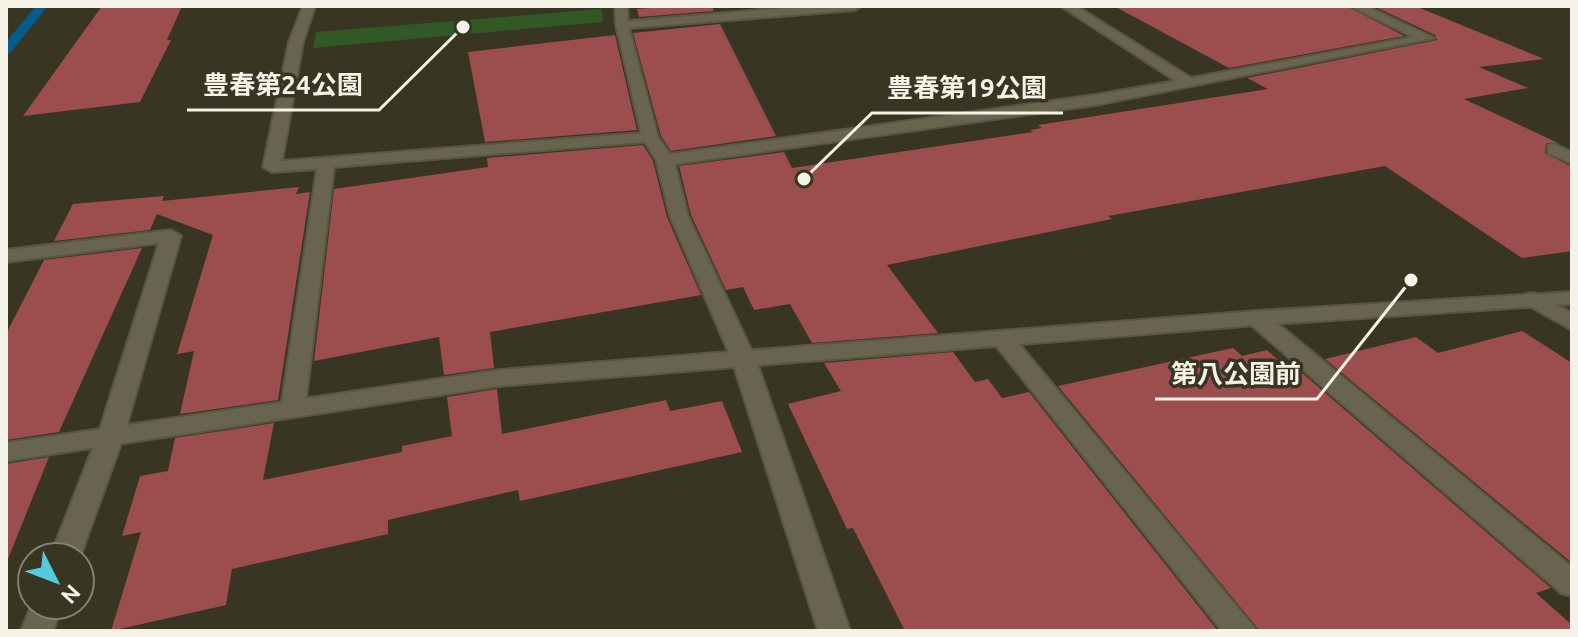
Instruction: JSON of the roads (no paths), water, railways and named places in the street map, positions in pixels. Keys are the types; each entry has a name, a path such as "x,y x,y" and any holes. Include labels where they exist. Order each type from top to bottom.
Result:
{"street":[{"path":"309,6 296,42 272,167 650,137"},
{"path":"621,6 622,25 650,137 665,160 679,216 744,360 834,631"},
{"path":"622,25 855,6"},
{"path":"1067,6 1188,82"},
{"path":"665,160 1095,100 1427,38 1356,6"},
{"path":"1554,149 1572,159"},
{"path":"293,407 326,163"},
{"path":"6,256 171,236 111,435 71,541"},
{"path":"6,452 499,378 1257,318 1572,298"},
{"path":"1534,299 1572,323"},
{"path":"1257,318 1572,584"},
{"path":"1002,338 1241,631"}],"waterway":[{"path":"6,50 42,6"}],"place":[{"name":"豊春第24公園","path":"463,27"},
{"name":"豊春第19公園","path":"804,179"},
{"name":"第八公園前","path":"1411,280"}]}
